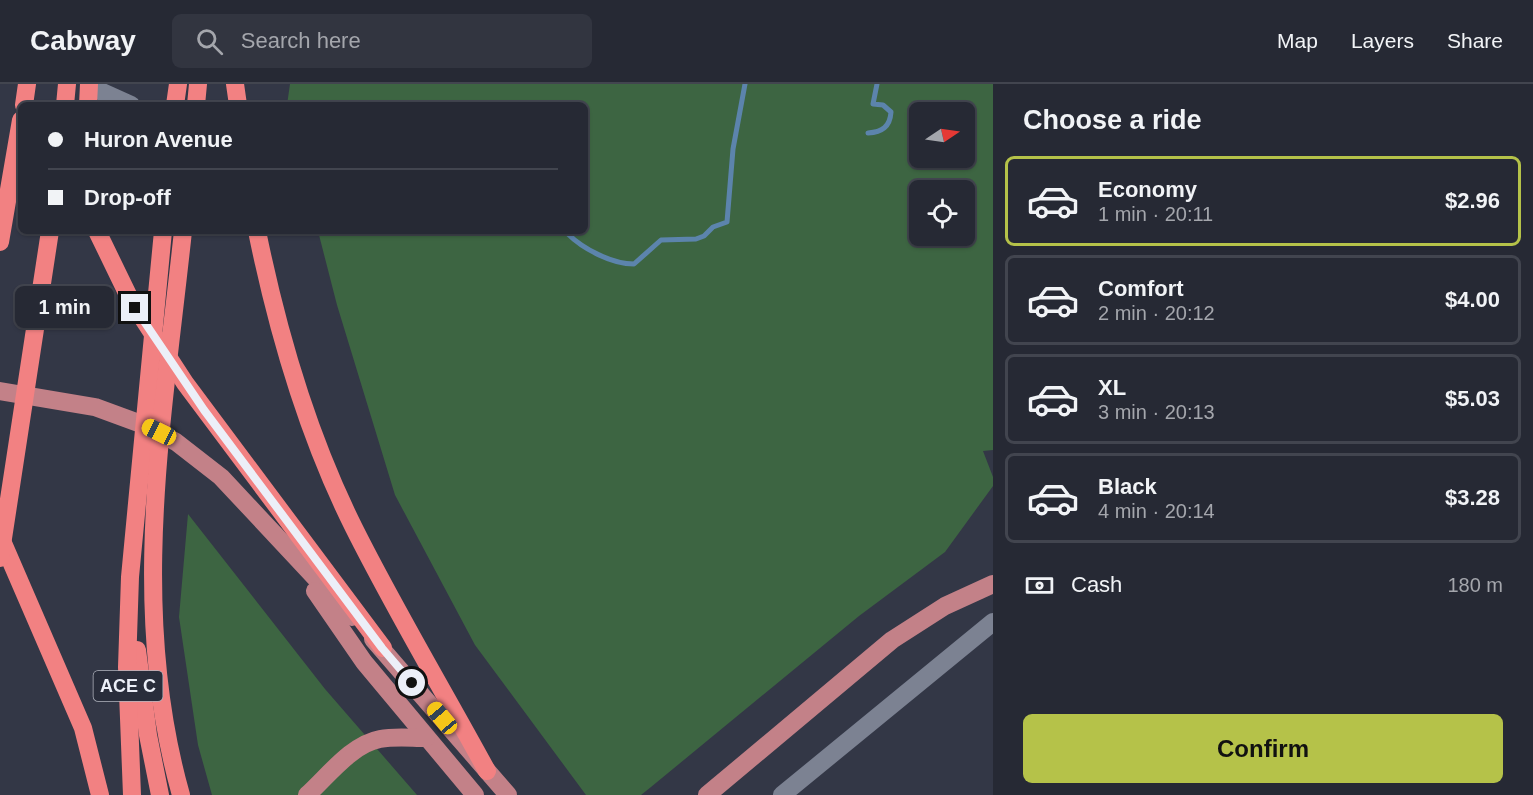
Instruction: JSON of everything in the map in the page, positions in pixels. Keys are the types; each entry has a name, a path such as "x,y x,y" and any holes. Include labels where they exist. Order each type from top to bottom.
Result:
{"highway":[{"path":"24,102 27,84"},
{"path":"65,102 67,84"},
{"path":"176,102 178,84"},
{"path":"196,102 198,84"},
{"path":"235,84 238,102"},
{"path":"88,102 89,85"},
{"path":"0,242 18,137"},
{"path":"0,558 50,234"},
{"path":"98,234 129,297 185,383 382,648"},
{"path":"181,795 166,732 155,663 152,542 183,234"},
{"path":"258,234 283,346 299,396 338,490 354,527 486,771"},
{"name":"ACE C","path":"132,795 127,667 130,577 162,236"},
{"path":"0,536 83,728 100,795"},
{"path":"130,577 143,701 160,795"}],"main road":[{"path":"0,391 95,407 159,432 221,477 382,648 508,795"},
{"path":"286,548 364,662 475,795"},
{"path":"707,795 892,640 945,606 993,584"},
{"path":"307,795 369,742 390,738 426,738"}],"street":[{"path":"89,85 125,102"},
{"path":"782,795 993,622"}],"green space":[{"path":"290,84 993,84 993,450 983,451 993,477 993,486 945,552 859,616 641,795 586,795 475,645 395,495 337,305 319,234 588,234 588,102 287,102"},
{"path":"188,514 325,689 417,795 212,795 198,745 179,617"}],"waterway":[{"path":"568,234 598,255 634,264 661,240 696,239 704,236 713,227 727,222 733,149 745,84"},
{"path":"868,133 884,128 891,112 883,105 873,104 877,84"}],"route":[{"path":"135,308 204,410 382,648 412,683"}]}
